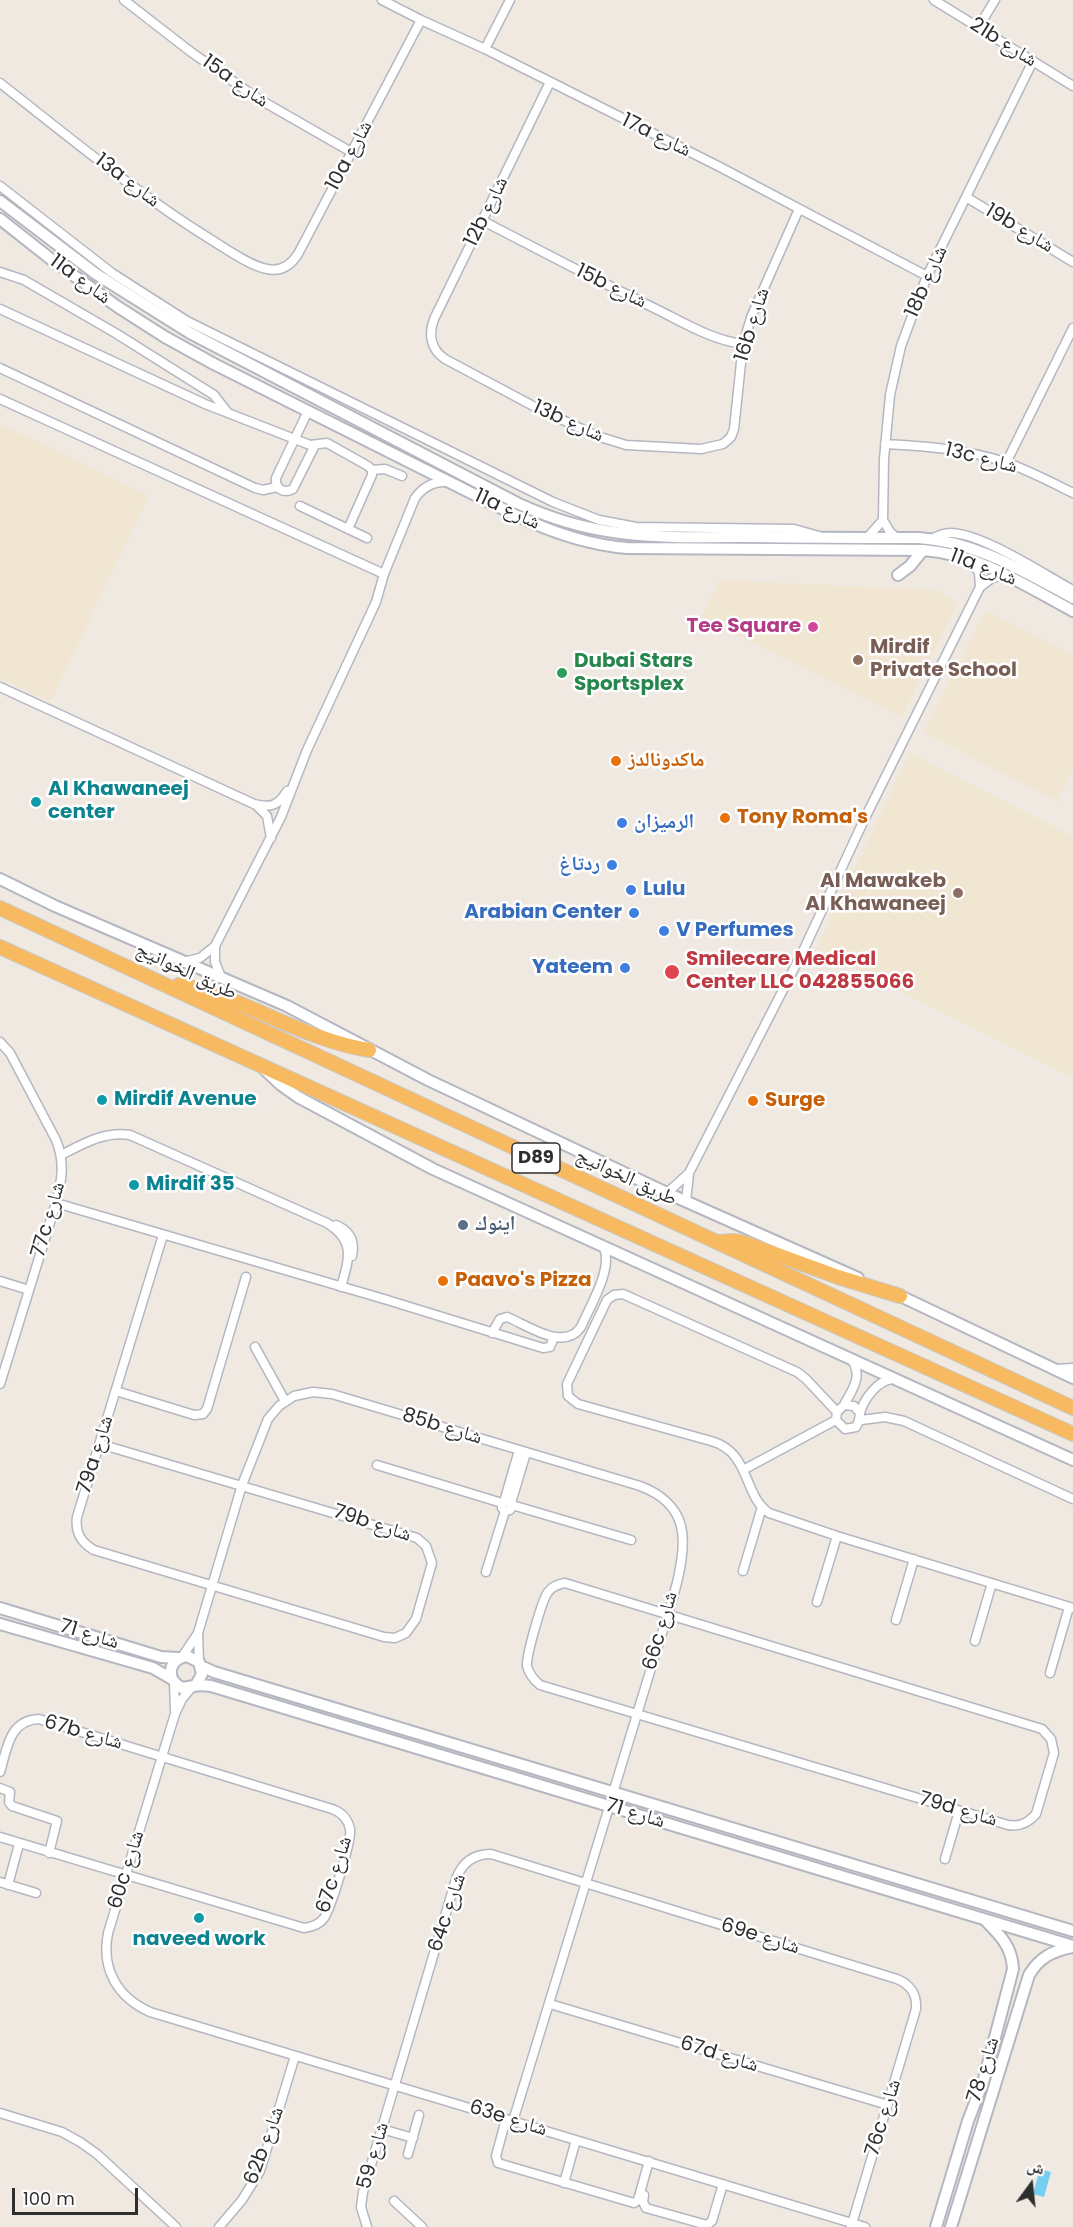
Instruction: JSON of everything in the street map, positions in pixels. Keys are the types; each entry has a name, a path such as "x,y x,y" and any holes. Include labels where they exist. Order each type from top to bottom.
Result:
{"highway":[{"name":"طريق الخوانيج","path":"0,908 1073,1408"},
{"name":"D89","path":"0,946 1073,1434"},
{"path":"163,983 208,992 320,1038 369,1050"},
{"path":"717,1243 734,1241 745,1243 838,1278 900,1296"}],"street":[{"name":"15a شارع","path":"124,0 249,93 304,127 353,153"},
{"name":"17a شارع","path":"382,0 485,49 927,276"},
{"path":"485,49 510,0"},
{"name":"21b شارع","path":"934,0 1073,86"},
{"path":"978,27 995,0"},
{"name":"10a شارع","path":"262,268 268,270 283,268 294,260 353,153 421,20"},
{"name":"18b شارع","path":"883,520 886,419 895,370 909,322 927,276 1033,61"},
{"name":"12b شارع","path":"432,342 432,325 550,82"},
{"name":"13a شارع","path":"0,83 143,195 214,242 262,268"},
{"name":"11a شارع","path":"0,186 137,290 196,325 553,502 594,518 624,526 648,529 794,529 822,538"},
{"name":"19b شارع","path":"966,197 1073,262"},
{"name":"11a شارع","path":"0,201 66,253 190,333 547,516 609,533 648,537 932,539 957,543 992,555 1073,598"},
{"name":"16b شارع","path":"723,444 734,429 743,345 752,315 799,209"},
{"name":"11a شارع","path":"0,219 52,260 126,312 189,351 447,482 549,530 613,547 945,552 968,558 1007,574 1073,611"},
{"name":"15b شارع","path":"483,221 599,282 709,335 743,345"},
{"path":"0,272 24,280 117,334 214,395 228,413"},
{"path":"0,309 228,413 294,440 315,446"},
{"path":"1006,463 1073,328"},
{"name":"13b شارع","path":"432,342 434,349 444,359 537,408 604,439 640,447 701,449 723,444"},
{"path":"276,366 282,380"},
{"path":"0,369 255,488 263,490 277,487 286,491 293,489 315,446 322,442 372,470 385,469 402,476"},
{"path":"243,379 261,381 382,442 390,442 395,438"},
{"path":"0,399 384,574"},
{"path":"277,487 276,478 308,411"},
{"name":"13c شارع","path":"885,444 961,451 1006,463 1073,493"},
{"path":"409,462 413,458 419,458 445,471 470,477"},
{"path":"348,529 372,470"},
{"path":"182,962 200,958 214,946 271,838 307,750 372,611 384,574 418,494 431,484 447,482"},
{"path":"300,506 367,538"},
{"path":"867,538 883,520 897,538"},
{"path":"932,539 951,533 974,539 1073,590"},
{"path":"898,575 910,566 922,550"},
{"path":"968,558 977,569 980,587"},
{"path":"667,1193 689,1173 804,949 864,820 980,587 992,578 1007,574"},
{"path":"0,687 254,804 271,807 276,805 293,784"},
{"path":"254,804 267,816 271,838"},
{"path":"0,879 306,1016 369,1050 686,1202 900,1296 1073,1378"},
{"path":"214,946 215,962 221,977"},
{"name":"77c شارع","path":"0,1042 7,1048 56,1140 63,1173 56,1203 0,1384"},
{"name":"77c شارع","path":"0,1048 15,1063"},
{"path":"258,1063 281,1085 308,1103 433,1169 1073,1460"},
{"path":"61,1155 87,1141 117,1133 130,1135 146,1140 327,1223 341,1227 351,1238 353,1252 341,1287"},
{"path":"686,1202 689,1173"},
{"path":"56,1203 545,1349 550,1347 554,1337"},
{"name":"79a شارع","path":"163,1235 77,1517 77,1533 81,1540 94,1550 212,1587"},
{"path":"492,1333 500,1319 507,1317 554,1337 570,1337 581,1327 605,1270 607,1259 604,1248"},
{"path":"116,1391 194,1415 203,1414 207,1409 246,1277"},
{"path":"0,1281 29,1290"},
{"path":"860,1417 857,1408 842,1410 806,1379 791,1370 618,1294 610,1297 605,1304 568,1380 567,1392 571,1400 582,1405 716,1442 730,1451 743,1470 762,1507 772,1515 1071,1607 1050,1673"},
{"path":"198,1633 201,1678 194,1686 182,1688 173,1681 172,1665 198,1633 242,1485 260,1435 273,1412 285,1401 255,1347"},
{"path":"743,1470 842,1410 856,1393 857,1373 852,1360"},
{"path":"1053,1369 1073,1368"},
{"path":"842,1410 841,1427 849,1429 856,1426 876,1385 891,1379"},
{"name":"85b شارع","path":"285,1401 294,1396 313,1392 333,1394 640,1486"},
{"path":"860,1417 885,1417 904,1421 1073,1499"},
{"name":"79b شارع","path":"100,1444 412,1536 426,1546 431,1557 431,1570 414,1624 406,1633 395,1638 384,1637 212,1587"},
{"path":"486,1572 523,1452"},
{"path":"377,1464 507,1505 631,1540"},
{"name":"66c شارع","path":"613,1793 667,1614 682,1552 681,1524 674,1511 653,1491 640,1486"},
{"path":"743,1571 762,1507"},
{"path":"817,1602 837,1536"},
{"path":"896,1620 914,1559"},
{"path":"975,1641 992,1583"},
{"name":"79d شارع","path":"559,1584 570,1584 1037,1727 1045,1732 1053,1744 1053,1758 1038,1809 1030,1821 1012,1826 637,1714 540,1685 530,1674 528,1653 546,1594 559,1584"},
{"name":"شارع 71","path":"0,1608 161,1657 180,1657"},
{"name":"شارع 71","path":"0,1624 153,1668 173,1681"},
{"path":"180,1657 191,1657 200,1664"},
{"name":"شارع 71","path":"200,1664 214,1672 1071,1929"},
{"name":"60c شارع","path":"173,1681 175,1714"},
{"name":"شارع 71","path":"194,1686 211,1686 1073,1946"},
{"name":"60c شارع","path":"150,2012 139,2007 120,1991 108,1970 106,1958 108,1933 175,1714 182,1699 194,1686"},
{"name":"67b شارع","path":"0,1772 14,1730 25,1721 32,1719 46,1720 162,1756"},
{"name":"67c شارع","path":"125,1876 304,1928 312,1927 325,1917 336,1885 350,1833 348,1822 341,1814 332,1809 162,1756"},
{"path":"0,1788 10,1792 9,1802 12,1806 57,1821 49,1853"},
{"path":"651,2162 638,2200 634,2203 498,2163 496,2158 550,2004 609,1807 620,1804 669,1818 674,1811"},
{"path":"945,1859 959,1811"},
{"path":"0,1837 125,1876"},
{"path":"19,1844 4,1883 36,1893"},
{"name":"64c شارع","path":"395,2085 456,1879 463,1865 476,1856 491,1854 585,1883"},
{"name":"69e شارع","path":"585,1883 897,1978 910,1987 916,2001 915,2009"},
{"name":"شارع 78","path":"936,2227 971,2112 984,2079 1013,1969 1005,1941 984,1920"},
{"name":"شارع 78","path":"951,2227 1029,1975 1040,1960 1048,1954 1073,1946"},
{"name":"67d شارع","path":"550,2004 888,2105"},
{"name":"76c شارع","path":"852,2225 915,2009"},
{"name":"63e شارع","path":"150,2012 651,2162 852,2225 865,2227"},
{"name":"62b شارع","path":"219,2227 242,2200 260,2171 295,2056"},
{"name":"شارع 59","path":"367,2227 362,2214 362,2200 395,2085"},
{"path":"971,2112 973,2124 967,2152 973,2156"},
{"path":"0,2113 62,2132 81,2142 176,2227"},
{"path":"408,2154 419,2115"},
{"path":"382,2129 413,2138"},
{"path":"564,2183 576,2140"},
{"path":"651,2162 643,2202 648,2209 709,2224 713,2219 723,2184"},
{"path":"394,2201 422,2227"},
{"path":"943,2204 947,2202 950,2205 946,2227"}],"shaded area":[{"path":"0,424 149,495 50,702 0,678"},
{"name":"Mirdif Private School","path":"719,580 934,590 958,603 902,717 701,617"},
{"path":"986,611 1073,655 1073,770 1057,801 923,732"},
{"name":"Al Mawakeb Al Khawaneej","path":"910,753 1073,837 1073,1077 816,949"}],"water":[{"path":"1040,2169 1051,2172 1044,2197 1033,2194"}],"place":[{"name":"Tee Square","path":"813,627"},
{"name":"Mirdif Private School","path":"858,660"},
{"name":"Dubai Stars Sportsplex","path":"562,673"},
{"name":"ماكدونالدز","path":"616,761"},
{"name":"Al Khawaneej center","path":"36,802"},
{"name":"Tony Roma's","path":"725,818"},
{"name":"الرميزان","path":"622,823"},
{"name":"ردتاغ","path":"612,865"},
{"name":"Lulu","path":"631,890"},
{"name":"Al Mawakeb Al Khawaneej","path":"958,893"},
{"name":"Arabian Center","path":"634,913"},
{"name":"V Perfumes","path":"664,931"},
{"name":"Yateem","path":"625,968"},
{"name":"Smilecare Medical Center LLC 042855066","path":"672,972"},
{"name":"Mirdif Avenue","path":"102,1100"},
{"name":"Surge","path":"753,1101"},
{"name":"Mirdif 35","path":"134,1185"},
{"name":"اينوك","path":"463,1225"},
{"name":"Paavo's Pizza","path":"443,1281"},
{"name":"naveed work","path":"199,1918"}]}
